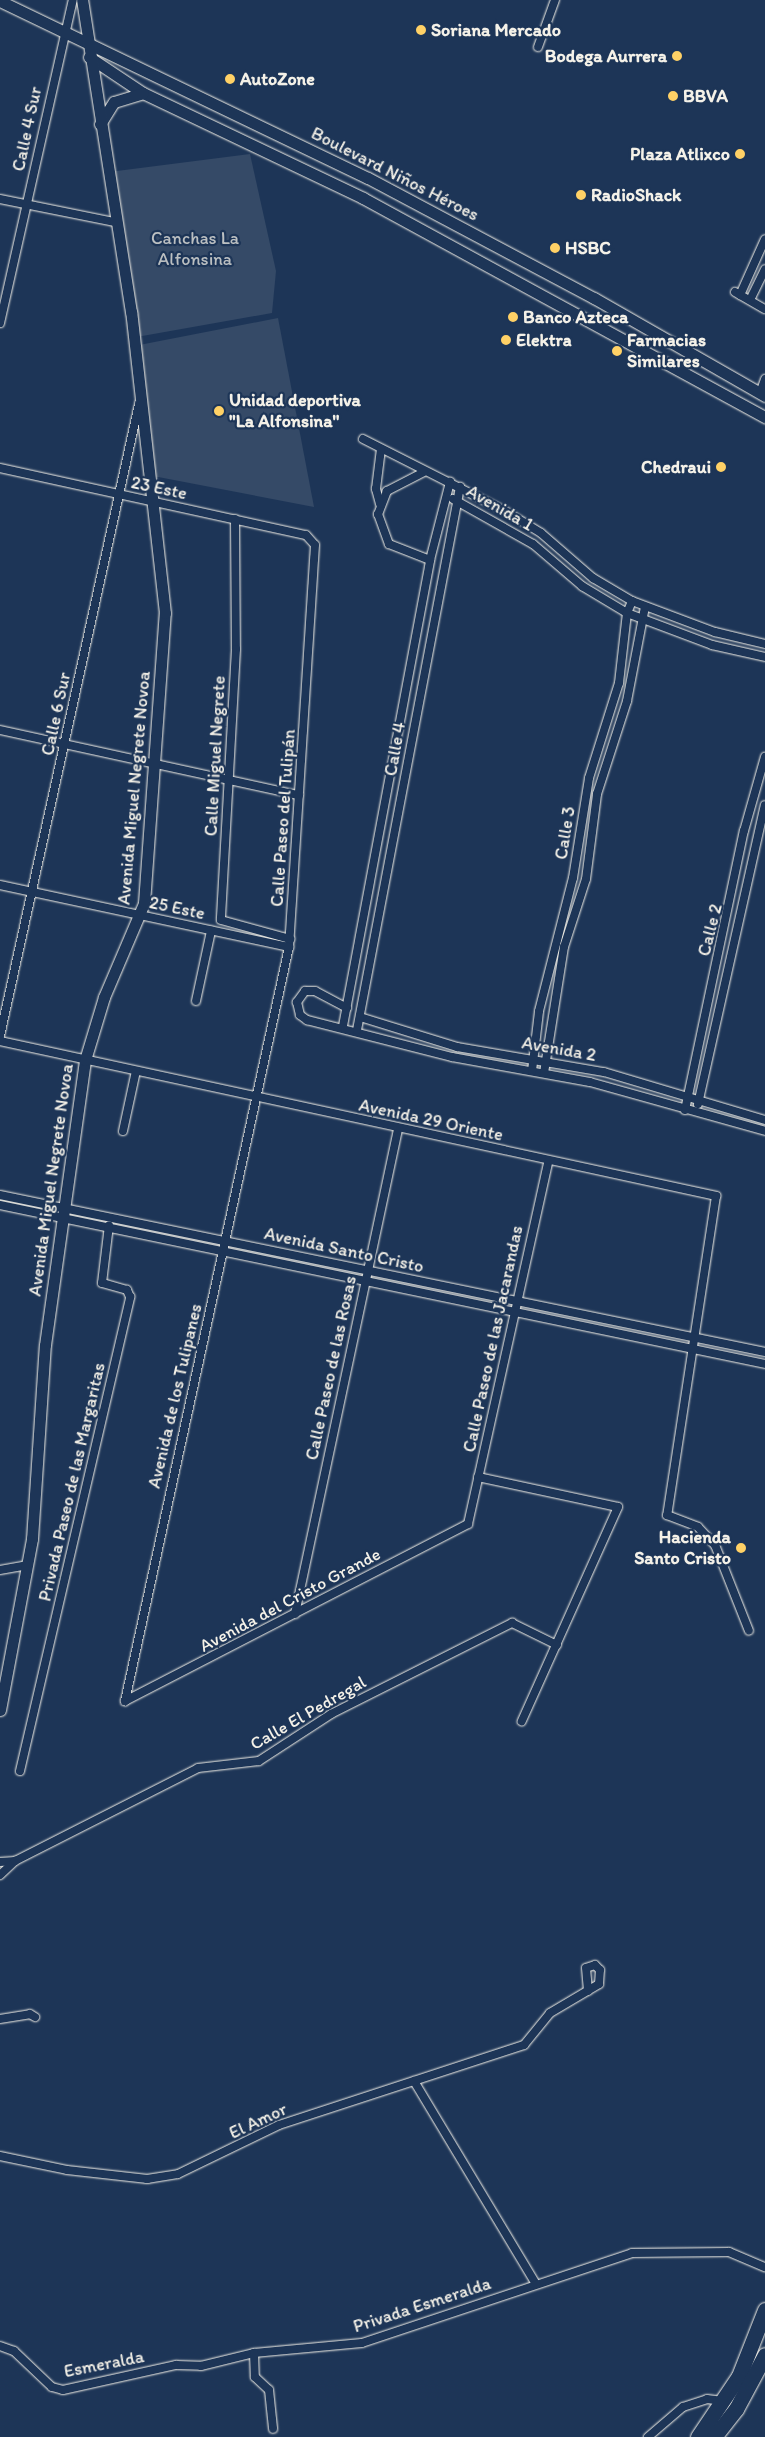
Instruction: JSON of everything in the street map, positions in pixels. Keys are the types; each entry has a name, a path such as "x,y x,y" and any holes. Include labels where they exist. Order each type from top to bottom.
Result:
{"highway":[{"path":"698,2437 725,2401 752,2350 765,2310"},
{"path":"714,2437 736,2409 765,2356"}],"main road":[{"name":"Boulevard Niños Héroes","path":"0,0 63,30 86,38 368,178 674,342 763,395"},
{"name":"Avenida Miguel Negrete Novoa","path":"0,1710 5,1660 27,1565 45,1346 85,1060 104,997 141,916 165,613 140,397 86,38 82,0"},
{"name":"Boulevard Niños Héroes","path":"89,57 143,93 362,198 765,417"},
{"path":"99,126 114,102 143,93"}],"street":[{"name":"Calle 4 Sur","path":"0,323 63,30 73,0"},
{"path":"538,47 554,0"},
{"path":"0,199 114,222"},
{"path":"765,239 762,255 738,294 765,309"},
{"path":"750,300 765,269"},
{"path":"763,395 765,379"},
{"name":"Calle 6 Sur","path":"0,1036 140,397"},
{"path":"363,438 424,472 450,482"},
{"path":"382,448 376,488 380,504 379,525 389,544 430,560"},
{"name":"23 Este","path":"0,468 311,538"},
{"path":"380,504 399,481 424,472"},
{"name":"Avenida 1","path":"765,644 645,607 632,601 593,578 541,533 450,482 444,496 456,500 533,544 582,586 627,613 712,645 765,657"},
{"name":"Calle 4","path":"360,1017 456,500 460,487"},
{"name":"Calle 4","path":"343,1026 430,560 444,496"},
{"name":"Calle Miguel Negrete","path":"235,520 236,649 221,920 290,938"},
{"name":"Calle Paseo del Tulipán","path":"255,1097 290,938 315,544 311,538"},
{"name":"Calle 3","path":"532,1071 532,1059 578,848 589,778 619,683 627,613 632,601"},
{"name":"Calle 3","path":"544,1073 550,1013 564,947 586,879 597,794 627,701 640,617 645,607"},
{"path":"402,717 416,719"},
{"path":"0,730 229,778 299,795"},
{"name":"Calle 2","path":"686,1110 731,906 744,831 765,758"},
{"name":"Calle 2","path":"698,1114 698,1102 744,908 765,805"},
{"path":"578,848 589,848"},
{"name":"25 Este","path":"0,885 289,947"},
{"path":"731,906 744,908"},
{"path":"196,1001 211,930"},
{"name":"Avenida 2","path":"347,1008 315,991 304,991 297,1002 300,1015 306,1020 343,1026 452,1057 544,1073 765,1131"},
{"path":"357,1030 360,1017"},
{"name":"Avenida 2","path":"360,1017 457,1047 604,1072 698,1102 765,1120"},
{"name":"Avenida 29 Oriente","path":"0,1041 548,1162 716,1196 694,1338"},
{"path":"123,1132 136,1071"},
{"name":"Avenida de los Tulipanes","path":"125,1701 226,1240 255,1097"},
{"name":"Calle Paseo de las Rosas","path":"295,1614 398,1129"},
{"name":"Calle Paseo de las Jacarandas","path":"468,1524 548,1162"},
{"path":"1,1205 2,1195"},
{"name":"Avenida Santo Cristo","path":"2,1195 109,1228 223,1250 765,1364"},
{"name":"Avenida Santo Cristo","path":"1,1205 64,1214 111,1218 226,1240 765,1352"},
{"name":"Privada Paseo de las Margaritas","path":"20,1771 130,1297 127,1290 102,1282 111,1218"},
{"path":"680,1346 682,1335"},
{"path":"694,1338 669,1481 667,1515 698,1527 715,1545 749,1631"},
{"path":"478,1477 618,1507 522,1722"},
{"name":"Avenida del Cristo Grande","path":"125,1701 468,1524"},
{"path":"0,1570 27,1565"},
{"name":"Calle El Pedregal","path":"0,1875 15,1861 198,1768 259,1761 331,1714 512,1624 557,1645"},
{"name":"Calle El Pedregal","path":"0,1862 15,1861"},
{"name":"El Amor","path":"0,2156 127,2177 178,2174 279,2125 524,2045 550,2013 588,1991"},
{"path":"0,2019 35,2017"},
{"path":"414,2081 535,2282"},
{"name":"Privada Esmeralda","path":"227,2358 254,2353 362,2343 608,2257 647,2252 729,2252 765,2267"},
{"name":"Esmeralda","path":"0,2346 14,2351 52,2387 63,2390 227,2358"},
{"path":"254,2353 255,2377 269,2390 273,2430"},
{"path":"648,2437 683,2407 707,2399 725,2401"}],"green space":[{"name":"Canchas La Alfonsina","path":"250,154 276,271 272,313 131,338 109,172"},
{"name":"Unidad deportiva ''La Alfonsina''","path":"278,318 314,507 153,476 134,346"}],"place":[{"name":"Soriana Mercado","path":"421,30"},
{"name":"Bodega Aurrera","path":"677,56"},
{"name":"AutoZone","path":"230,79"},
{"name":"BBVA","path":"673,96"},
{"name":"Plaza Atlixco","path":"740,154"},
{"name":"RadioShack","path":"581,195"},
{"name":"HSBC","path":"555,248"},
{"name":"Banco Azteca","path":"513,317"},
{"name":"Elektra","path":"506,340"},
{"name":"Farmacias Similares","path":"617,351"},
{"name":"Unidad deportiva ''La Alfonsina''","path":"219,411"},
{"name":"Chedraui","path":"721,467"},
{"name":"Hacienda Santo Cristo","path":"741,1548"}]}
